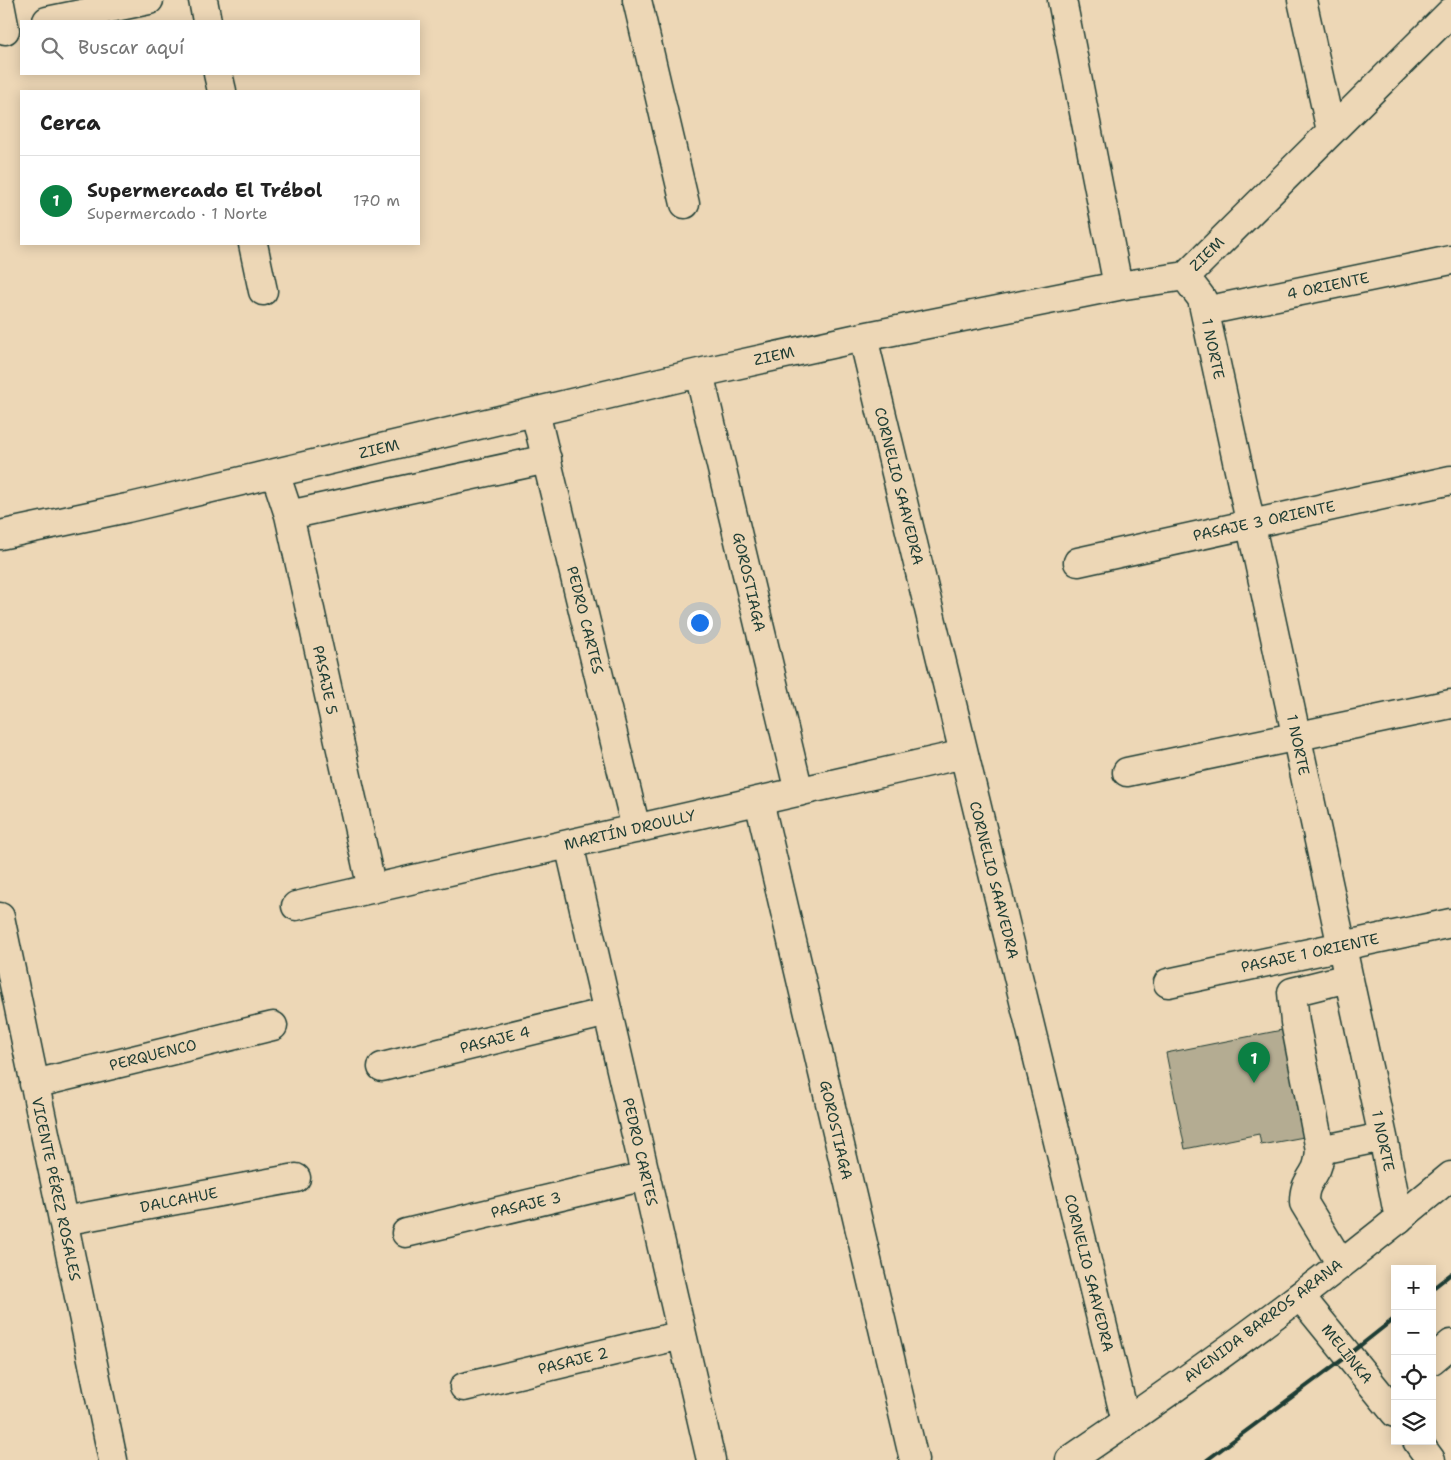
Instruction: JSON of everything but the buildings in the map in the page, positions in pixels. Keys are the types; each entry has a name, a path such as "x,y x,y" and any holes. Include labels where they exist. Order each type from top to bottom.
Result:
{"street":[{"path":"52,20 149,0"},
{"path":"203,0 207,20"},
{"path":"637,0 685,204"},
{"path":"1062,0 1118,286"},
{"path":"1302,0 1331,131"},
{"name":"ZIEM","path":"0,535 127,508 699,373 863,337 1118,286 1186,276 1451,12"},
{"path":"218,75 222,90"},
{"path":"253,245 263,291"},
{"name":"4 ORIENTE","path":"1205,311 1451,260"},
{"name":"1 NORTE","path":"1186,276 1202,299 1205,311 1399,1219"},
{"name":"CORNELIO SAAVEDRA","path":"863,337 1126,1422"},
{"name":"GOROSTIAGA","path":"699,373 799,792"},
{"name":"PEDRO CARTES","path":"535,412 636,829"},
{"path":"289,515 547,459"},
{"name":"PASAJE 5","path":"276,473 289,515 372,889"},
{"name":"PASAJE 3 ORIENTE","path":"1078,562 1451,480"},
{"path":"1127,772 1451,704"},
{"name":"MARTÍN DROULLY","path":"296,906 964,754"},
{"name":"GOROSTIAGA","path":"759,801 914,1460"},
{"name":"PEDRO CARTES","path":"569,844 711,1460"},
{"name":"VICENTE PÉREZ ROSALES","path":"0,917 11,1027 34,1084 113,1460"},
{"name":"PASAJE 1 ORIENTE","path":"1168,983 1451,923"},
{"path":"1296,956 1292,992 1295,1022 1320,1150 1314,1174 1307,1183 1304,1192 1304,1203 1341,1264"},
{"path":"1292,992 1348,978"},
{"name":"PASAJE 4","path":"382,1067 608,1012"},
{"name":"PERQUENCO","path":"34,1084 273,1026"},
{"path":"1320,1150 1382,1137"},
{"name":"PASAJE 3","path":"406,1233 646,1176"},
{"name":"AVENIDA BARROS ARANA","path":"1070,1460 1126,1422 1300,1296 1451,1176"},
{"name":"DALCAHUE","path":"63,1221 296,1178"},
{"name":"MELINKA","path":"1300,1296 1391,1401"},
{"name":"PASAJE 2","path":"464,1388 682,1335"},
{"path":"1436,1357 1451,1344"},
{"path":"1420,1445 1432,1460"}],"railway":[{"path":"1436,1286 1451,1274"},
{"path":"1207,1460 1391,1321"}],"place":[{"name":"Supermercado El Trébol","path":"1254,1083"}]}
